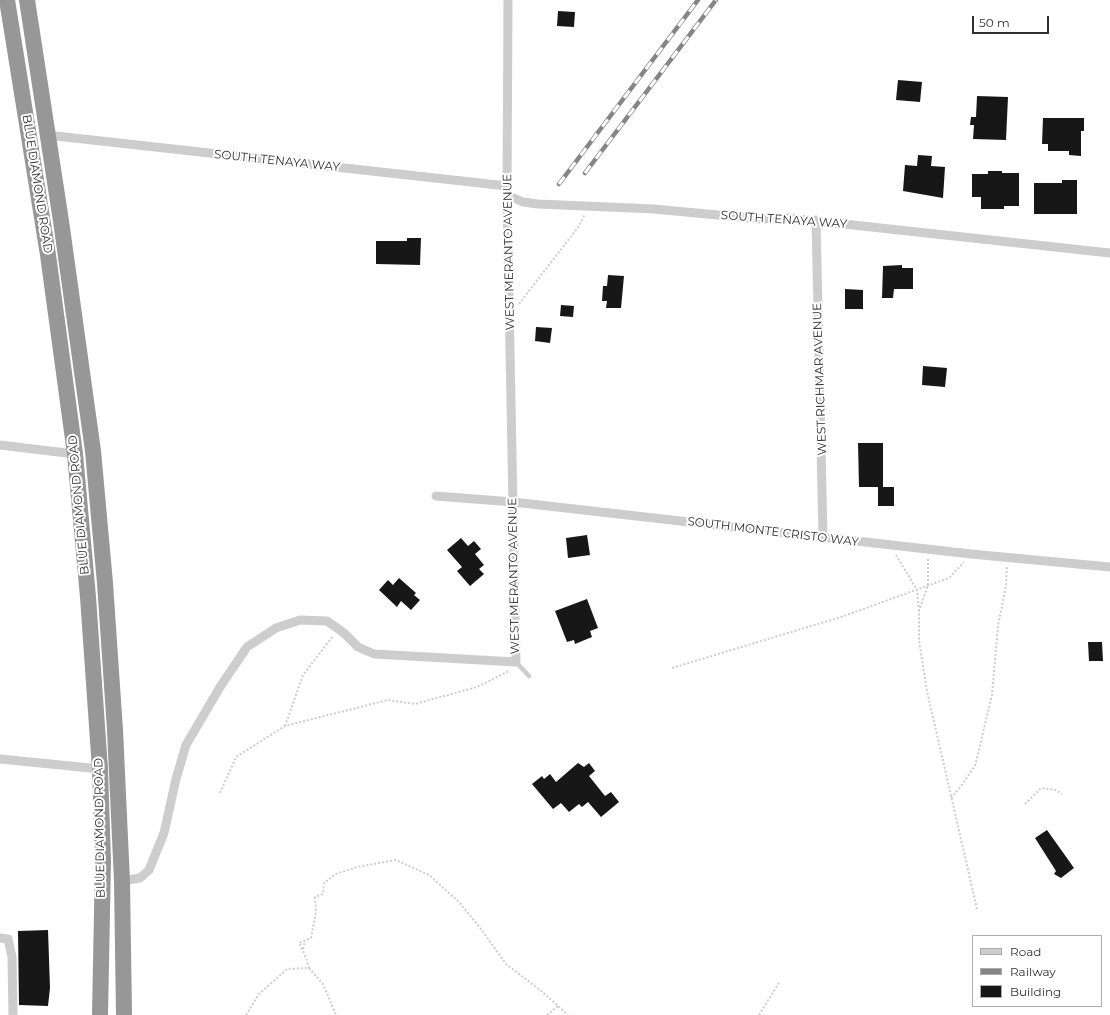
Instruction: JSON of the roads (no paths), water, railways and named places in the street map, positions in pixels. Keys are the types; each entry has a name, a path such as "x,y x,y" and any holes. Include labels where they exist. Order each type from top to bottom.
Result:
{"highway":[{"name":"BLUE DIAMOND ROAD","path":"7,0 48,255 75,454 88,597 100,769 103,861 100,1015"},
{"name":"BLUE DIAMOND ROAD","path":"27,0 61,221 94,458 107,606 122,881 124,1015"}],"street":[{"name":"WEST MERANTO AVENUE","path":"122,881 140,878 149,870 164,833 176,779 186,745 220,687 247,647 276,628 300,620 327,621 339,629 358,647 374,654 516,662 507,190 508,0"},
{"name":"SOUTH TENAYA WAY","path":"47,135 507,190 531,203 654,209 760,219 789,218 816,220 1110,253"},
{"name":"WEST RICHMAR AVENUE","path":"816,220 824,537"},
{"path":"0,445 75,454"},
{"name":"SOUTH MONTE CRISTO WAY","path":"436,496 513,502 928,550 1110,567"},
{"path":"0,759 100,769"},
{"path":"0,938 8,939 12,956 13,1015"}],"lane":[{"path":"516,662 529,676"}],"railway":[{"path":"559,184 698,0"},
{"path":"585,173 716,0"}]}
